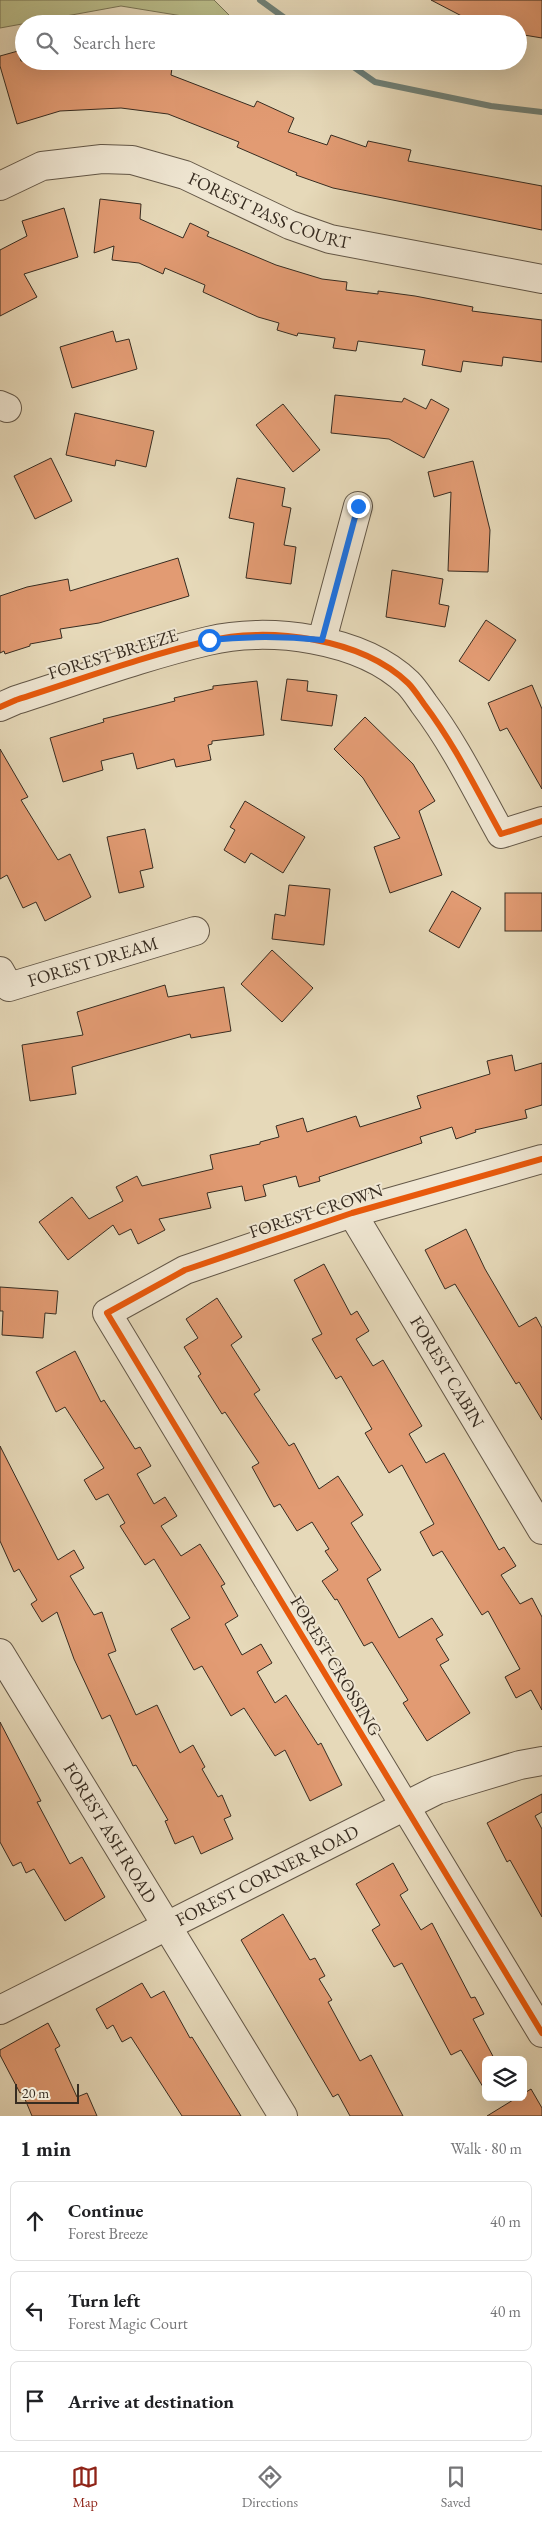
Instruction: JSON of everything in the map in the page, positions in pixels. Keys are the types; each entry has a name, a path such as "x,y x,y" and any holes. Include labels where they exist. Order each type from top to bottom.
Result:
{"street":[{"name":"FOREST PASS COURT","path":"0,186 42,166 102,159 132,160 185,175 290,225 330,239 542,279"},
{"path":"322,640 358,506"},
{"name":"FOREST BREEZE","path":"0,707 16,700 209,640 248,636 280,636 322,640 355,651 374,660 408,683 447,734 500,834 542,821"},
{"name":"FOREST DREAM","path":"0,971 9,987 195,931"},
{"name":"FOREST CROWN","path":"107,1313 185,1270 352,1213 542,1159"},
{"name":"FOREST CABIN","path":"352,1213 542,1530"},
{"name":"FOREST CROSSING","path":"107,1313 403,1806 542,2033"},
{"name":"FOREST ASH ROAD","path":"0,1653 283,2116"},
{"name":"FOREST CORNER ROAD","path":"0,2010 437,1790 520,1765 542,1761"}],"green space":[{"path":"0,0 214,0 229,15 176,15 121,6 72,15 15,15 15,25 0,28"}],"building":[{"path":"431,0 542,0 542,38 527,36 527,15 460,15"},
{"path":"15,52 15,70 172,70 171,75 254,107 257,101 294,118 288,132 327,145 331,135 366,147 368,141 411,150 408,161 542,186 542,230 333,188 296,175 297,173 237,147 239,142 168,114 121,108 60,111 17,124 0,66 0,56"},
{"path":"100,199 141,204 140,219 183,238 190,223 209,232 207,236 276,265 322,279 347,282 346,290 378,294 378,291 415,296 473,307 472,311 542,320 542,362 503,357 502,366 463,361 461,372 422,365 425,350 358,341 356,351 333,348 335,338 298,333 297,336 277,330 279,323 258,317 203,292 205,285 165,268 163,274 139,263 112,260 114,246 94,253"},
{"path":"64,208 78,257 24,274 37,297 0,316 0,250 27,236 22,221"},
{"path":"113,331 116,342 129,339 137,369 72,388 60,347"},
{"path":"335,395 402,402 404,398 426,409 431,399 449,409 424,458 389,439 331,433"},
{"path":"283,404 320,450 293,472 256,425"},
{"path":"75,413 154,431 146,467 116,460 115,466 66,455"},
{"path":"51,458 72,501 35,519 14,476"},
{"path":"473,461 490,530 488,572 448,571 451,492 434,497 428,472"},
{"path":"237,478 285,488 282,506 291,508 284,545 296,547 291,584 246,578 254,523 229,518"},
{"path":"178,558 189,596 99,623 60,629 62,638 30,644 30,646 5,654 4,651 0,653 0,596 27,587 68,579 70,591"},
{"path":"392,570 443,579 439,604 449,606 445,627 386,617"},
{"path":"486,620 516,640 489,681 459,661"},
{"path":"287,679 308,681 307,691 337,695 332,726 281,720"},
{"path":"257,681 264,735 212,741 212,744 208,745 211,760 176,767 174,759 137,769 133,753 101,761 103,770 63,782 50,738 104,722 103,719 175,701 174,698 213,689 213,686"},
{"path":"532,685 542,709 542,789 507,728 500,731 488,703"},
{"path":"365,717 413,764 435,801 419,811 442,875 390,893 374,847 400,838 363,778 334,749"},
{"path":"0,749 28,797 21,800 58,860 70,854 91,897 45,921 36,902 23,908 7,875 0,879"},
{"path":"245,801 305,837 283,873 251,853 245,863 224,850 235,830 230,827"},
{"path":"145,829 153,868 140,871 144,887 119,893 107,837"},
{"path":"289,885 330,889 324,945 272,939 275,914 285,916"},
{"path":"452,891 481,908 459,948 429,931"},
{"path":"505,893 542,893 542,931 505,931"},
{"path":"272,950 313,988 282,1022 241,984"},
{"path":"165,985 168,997 224,987 231,1031 191,1038 190,1034 72,1067 76,1094 30,1101 22,1045 83,1035 77,1012"},
{"path":"512,1055 515,1071 542,1063 542,1105 525,1110 527,1118 475,1130 476,1132 456,1139 452,1127 420,1137 422,1143 319,1177 320,1181 299,1187 296,1176 263,1185 266,1196 245,1201 242,1186 207,1193 211,1208 159,1219 165,1230 138,1244 131,1229 119,1235 113,1225 68,1260 39,1222 72,1197 89,1219 123,1201 116,1187 137,1176 142,1186 213,1169 210,1155 260,1144 260,1142 279,1137 276,1126 303,1118 307,1132 356,1116 360,1127 421,1108 417,1096 490,1074 487,1061"},
{"path":"466,1229 485,1269 519,1327 536,1317 542,1328 542,1420 519,1382 516,1384 455,1284 445,1289 425,1250"},
{"path":"324,1264 351,1315 357,1311 369,1331 356,1339 373,1366 383,1360 422,1426 409,1434 426,1463 444,1453 499,1550 504,1547 516,1566 501,1575 520,1604 532,1598 542,1617 542,1710 531,1690 516,1698 505,1677 520,1669 488,1611 482,1615 442,1551 433,1556 420,1532 434,1524 402,1465 389,1473 365,1433 372,1429 341,1376 336,1379 312,1339 322,1334 294,1280"},
{"path":"0,1287 58,1291 56,1314 45,1313 43,1338 2,1335 3,1311 0,1311"},
{"path":"217,1298 242,1337 231,1345 260,1390 254,1394 289,1446 294,1443 319,1489 338,1476 363,1515 351,1523 381,1570 367,1579 399,1638 432,1618 443,1635 436,1639 449,1660 440,1665 470,1713 427,1741 403,1703 408,1700 372,1642 364,1646 337,1599 335,1600 322,1581 338,1570 325,1551 329,1549 312,1522 297,1531 280,1504 274,1507 252,1467 259,1463 225,1412 222,1414 198,1376 201,1374 184,1347 198,1338 186,1319"},
{"path":"75,1351 101,1402 104,1400 135,1449 140,1447 151,1466 137,1474 154,1504 165,1497 177,1516 161,1526 181,1556 200,1544 225,1584 221,1586 238,1616 225,1624 242,1655 261,1644 272,1663 257,1672 275,1703 286,1695 318,1745 321,1743 342,1785 310,1801 285,1750 275,1756 244,1708 231,1716 202,1666 194,1670 171,1629 190,1618 154,1559 145,1565 120,1526 125,1523 108,1494 96,1500 84,1480 104,1468 65,1407 56,1412 36,1372"},
{"path":"0,1446 58,1560 74,1550 84,1568 70,1576 94,1615 102,1612 116,1651 108,1654 136,1715 157,1705 180,1753 193,1745 205,1767 202,1769 218,1797 222,1795 231,1816 224,1819 233,1839 201,1854 193,1836 175,1844 165,1821 168,1820 136,1765 133,1766 110,1715 102,1719 74,1659 57,1612 42,1622 31,1604 37,1600 19,1569 14,1572 0,1541"},
{"path":"0,1722 41,1801 37,1802 70,1864 82,1857 105,1897 65,1921 34,1869 26,1873 21,1862 13,1866 0,1842"},
{"path":"542,1794 542,1812 535,1816 542,1829 542,1917 510,1860 507,1862 487,1823"},
{"path":"393,1863 408,1890 400,1895 421,1930 432,1923 471,1998 475,1997 484,2014 473,2019 493,2056 482,2056 482,2085 461,2050 451,2055 402,1963 394,1967 372,1930 380,1925 356,1884"},
{"path":"283,1914 310,1960 315,1958 325,1976 319,1979 332,2000 328,2002 360,2061 371,2055 403,2116 350,2116 338,2094 333,2097 241,1940"},
{"path":"142,1983 151,1998 164,1991 190,2038 192,2037 241,2116 182,2116 131,2037 122,2042 113,2025 107,2029 96,2009"},
{"path":"48,2023 60,2046 55,2049 77,2097 87,2093 97,2116 32,2116 22,2092 20,2093 0,2055 0,2050"},
{"path":"531,2089 542,2108 542,2116 487,2116 511,2101 527,2101 527,2092"}],"waterway":[{"path":"260,0 281,15"},
{"path":"358,70 375,82 491,106 542,112"}],"cycle path":[{"path":"0,707 112,669 208,641 258,635 313,640 340,646 365,655 388,668 408,683 446,735 501,834 542,821"},
{"path":"542,1159 352,1213 185,1270 107,1313 542,2033"}],"route":[{"path":"209,640 248,636 280,636 322,640 358,506"}]}
